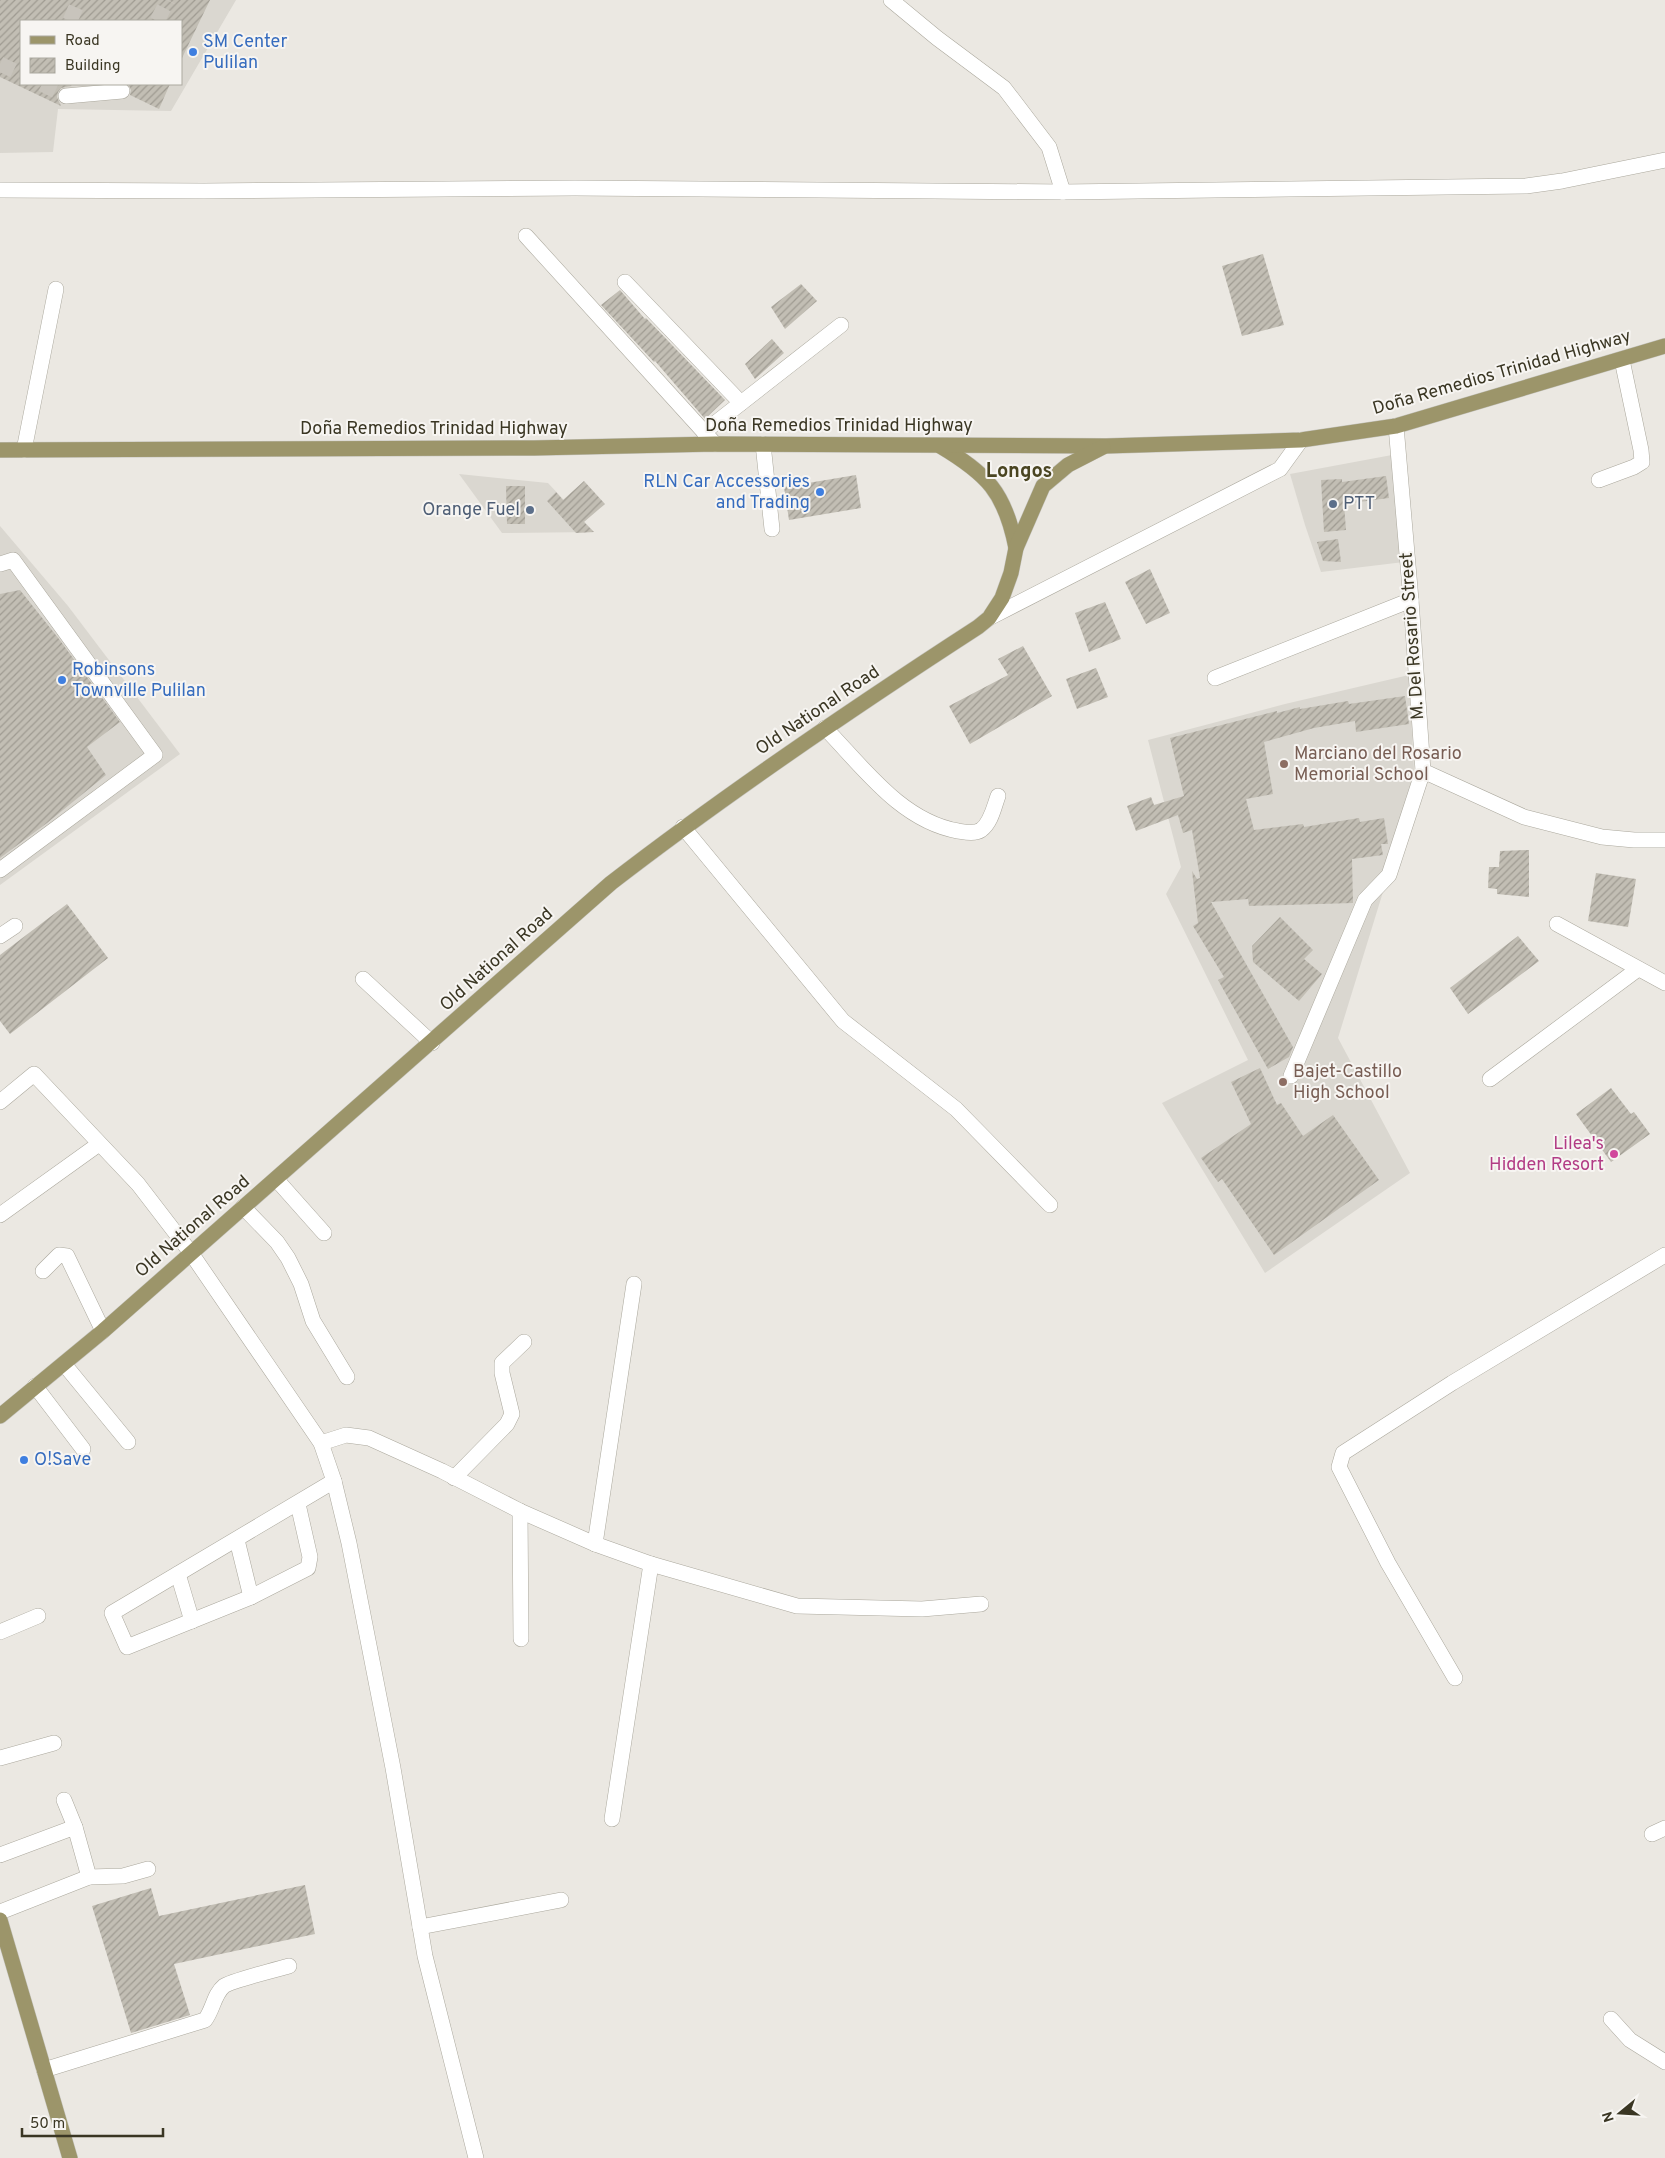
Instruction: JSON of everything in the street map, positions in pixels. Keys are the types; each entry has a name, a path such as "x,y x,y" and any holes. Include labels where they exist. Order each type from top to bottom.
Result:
{"main road":[{"name":"Doña Remedios Trinidad Highway","path":"0,450 534,448 715,444 1106,446 1300,440 1396,426 1665,346"},
{"name":"Old National Road","path":"940,446 963,460 986,478 1004,504 1016,548"},
{"name":"Old National Road","path":"0,1416 104,1331 191,1252 432,1043 611,883 683,827 825,728 989,618 1002,598 1011,573 1016,548 1043,486 1068,465 1106,446"},
{"path":"0,1920 70,2158"}],"street":[{"path":"891,0 937,38 1004,88 1049,147 1063,192"},
{"path":"66,96 122,91"},
{"path":"0,190 214,191 585,188 1063,192 1526,186 1562,182 1665,160"},
{"path":"526,236 715,444"},
{"path":"625,282 741,403"},
{"path":"24,450 56,289"},
{"path":"704,432 840,325"},
{"path":"1598,480 1634,467 1642,462 1622,360"},
{"name":"M. Del Rosario Street","path":"1396,426 1423,772"},
{"path":"989,618 1280,469 1300,440"},
{"path":"763,444 772,529"},
{"path":"0,870 155,755 7,562"},
{"path":"1215,678 1411,600"},
{"path":"825,728 907,810 945,829 967,833 980,830 989,819 998,796"},
{"path":"1292,1076 1365,900 1389,875 1423,772 1524,817 1602,836 1634,840 1665,840"},
{"path":"683,827 842,1021 956,1109 1050,1205"},
{"path":"1557,924 1665,983"},
{"path":"0,936 15,926"},
{"path":"1490,1079 1638,968"},
{"path":"363,979 432,1043"},
{"path":"0,1102 34,1074 138,1184 191,1252 321,1443 334,1481 349,1543 391,1758 425,1956 476,2158"},
{"path":"0,1215 99,1144"},
{"path":"276,1179 324,1233"},
{"path":"243,1207 277,1242 288,1258 301,1284 316,1327 347,1377"},
{"path":"1455,1678 1388,1564 1339,1467 1343,1453 1452,1384 1665,1255"},
{"path":"43,1271 59,1256 67,1256 104,1331"},
{"path":"595,1544 634,1284"},
{"path":"454,1478 507,1424 512,1414 502,1373 502,1363 524,1342"},
{"path":"64,1364 128,1442"},
{"path":"35,1386 83,1449"},
{"path":"321,1443 346,1435 369,1438 520,1511 595,1544 651,1564 797,1606 922,1609 981,1604"},
{"path":"298,1504 310,1557 308,1568 250,1597 128,1647 112,1613 334,1481"},
{"path":"520,1511 521,1639"},
{"path":"237,1540 250,1597"},
{"path":"612,1819 651,1564"},
{"path":"178,1574 192,1621"},
{"path":"0,1632 38,1616"},
{"path":"0,1758 54,1743"},
{"path":"64,1800 75,1827 89,1877"},
{"path":"0,1855 75,1827"},
{"path":"0,1912 89,1877 123,1876 148,1868"},
{"path":"420,1927 561,1900"},
{"path":"44,2070 205,2020 211,2013 217,1995 224,1985 289,1966"},
{"path":"1611,2018 1630,2040 1665,2062"}],"shaded area":[{"name":"SM Center Pulilan","path":"0,0 236,0 171,111 58,109 53,152 0,153"},
{"path":"1392,455 1404,562 1321,572 1290,474"},
{"name":"Orange Fuel","path":"459,474 548,483 594,532 502,533"},
{"name":"Robinsons Townville Pulilan","path":"0,526 68,606 180,754 0,885"},
{"name":"Bajet-Castillo High School","path":"1409,675 1415,788 1338,1038 1410,1173 1265,1273 1162,1103 1248,1060 1166,894 1181,867 1148,740 1285,704"}],"building":[{"path":"0,0 210,0 182,58 182,20 20,20 20,85 72,85 61,88 58,92 57,97 61,106 0,77"},
{"path":"128,85 170,85 159,109 130,95 131,90"},
{"path":"1263,254 1284,325 1242,336 1222,266"},
{"path":"801,284 817,301 785,329 771,307"},
{"path":"620,290 645,319 725,400 705,419 655,361 601,305"},
{"path":"772,339 784,353 755,379 745,364"},
{"path":"856,475 861,508 789,520 784,487"},
{"path":"1386,476 1389,498 1344,504 1346,530 1324,532 1321,480 1342,479 1342,482"},
{"path":"584,481 605,504 584,522 594,532 576,533 547,501 556,492 563,500"},
{"path":"506,486 525,486 525,524 507,524"},
{"path":"1338,539 1341,562 1323,561 1317,542"},
{"path":"1150,569 1170,613 1146,624 1125,582"},
{"path":"20,590 120,722 87,747 106,775 0,858 0,594"},
{"path":"1105,602 1121,639 1089,652 1075,613"},
{"path":"1023,646 1052,696 970,744 949,706 1008,675 998,659"},
{"path":"1096,668 1108,697 1077,709 1066,679"},
{"path":"1405,696 1409,724 1356,732 1355,721 1314,728 1264,742 1273,794 1246,799 1254,830 1303,824 1304,827 1359,818 1360,822 1384,818 1388,844 1381,844 1383,855 1352,859 1353,903 1249,906 1248,899 1211,902 1293,1047 1289,1057 1268,1069 1218,980 1224,977 1193,926 1198,923 1192,871 1197,879 1200,878 1192,830 1183,833 1178,815 1136,831 1127,806 1151,797 1154,805 1184,796 1170,738 1277,711 1277,713 1300,707 1300,709 1348,701 1349,704"},
{"path":"1529,850 1529,897 1497,894 1497,889 1488,888 1489,867 1499,867 1500,851"},
{"path":"1596,873 1636,879 1628,927 1588,921"},
{"path":"67,904 108,958 10,1034 0,1021 0,955"},
{"path":"1280,917 1313,950 1304,959 1322,974 1299,1001 1253,962 1252,946"},
{"path":"1518,936 1539,961 1468,1014 1450,988"},
{"path":"1260,1068 1277,1105 1281,1103 1303,1136 1333,1115 1379,1180 1274,1255 1222,1179 1218,1182 1201,1158 1251,1124 1231,1082"},
{"path":"1611,1088 1631,1114 1634,1112 1650,1134 1611,1162 1576,1114"},
{"path":"305,1885 315,1934 174,1964 190,2015 131,2033 92,1906 151,1888 159,1916"}],"tunnel":[{"path":"70,20 79,0"},
{"path":"158,20 168,0"},
{"path":"0,64 20,74"},
{"path":"44,85 66,96"}],"place":[{"name":"SM Center Pulilan","path":"193,52"},
{"name":"RLN Car Accessories and Trading","path":"820,492"},
{"name":"PTT","path":"1333,504"},
{"name":"Orange Fuel","path":"530,510"},
{"name":"Robinsons Townville Pulilan","path":"62,680"},
{"name":"Marciano del Rosario Memorial School","path":"1284,764"},
{"name":"Bajet-Castillo High School","path":"1283,1082"},
{"name":"Lilea's Hidden Resort","path":"1614,1154"},
{"name":"O!Save","path":"24,1460"}],"district":[{"name":"Longos","path":"1019,472"}]}
